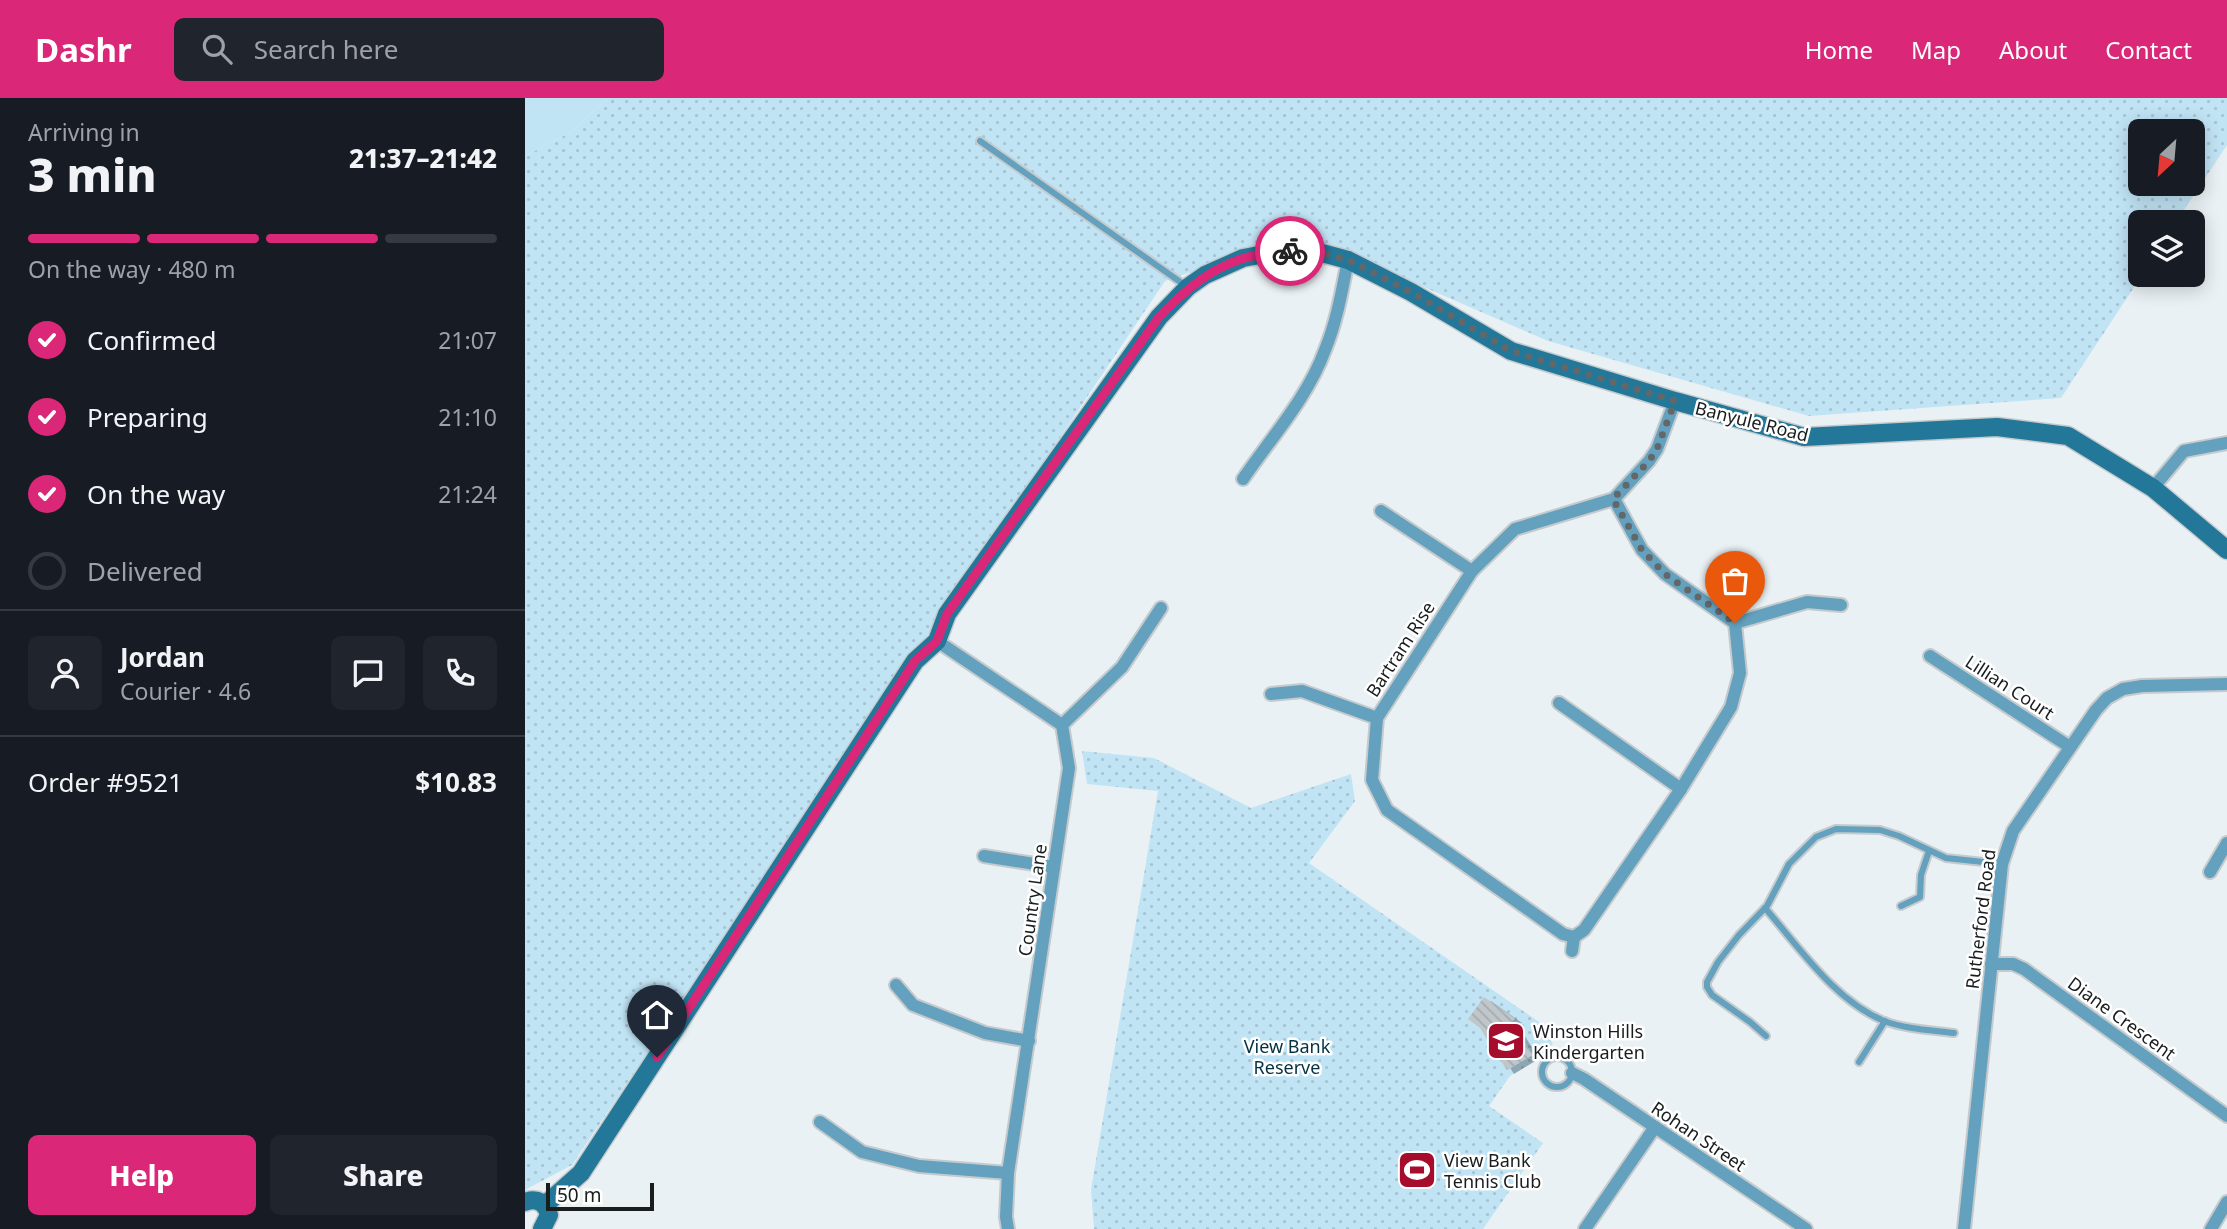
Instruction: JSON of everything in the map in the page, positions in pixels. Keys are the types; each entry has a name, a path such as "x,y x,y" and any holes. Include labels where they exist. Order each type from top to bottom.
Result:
{"street":[{"name":"Banyule Road","path":"545,1205 581,1173 915,661 937,641 947,614 1159,317 1188,287 1205,275 1243,258 1281,251 1311,250 1348,260 1411,292 1511,351 1804,437 1997,427 2068,436 2153,488 2227,550"},
{"path":"1243,479 1299,399 1325,352 1348,260"},
{"name":"Bartram Rise","path":"1574,937 1563,934 1387,810 1372,780 1377,718 1472,571 1515,529 1613,499 1657,449 1675,401"},
{"path":"2153,488 2184,451 2227,443"},
{"path":"1572,951 1574,937 1584,930 1681,789 1731,707 1740,673 1735,623 1658,566 1642,550 1613,499"},
{"path":"1381,511 1472,571"},
{"path":"1735,623 1807,602 1841,606"},
{"path":"937,641 1062,725 1122,667 1161,608"},
{"name":"Lillian Court","path":"1930,656 2070,747"},
{"name":"Rutherford Road","path":"1962,1229 2002,864 2013,831 2101,703 2123,689 2142,686 2227,684"},
{"path":"1271,694 1302,691 1377,718"},
{"path":"1559,703 1681,789"},
{"name":"Country Lane","path":"1008,1229 1008,1173 1069,768 1062,725"},
{"path":"2210,872 2227,842"},
{"path":"984,856 1054,867"},
{"name":"Diane Crescent","path":"1991,964 2013,964 2024,969 2227,1116"},
{"path":"896,985 913,1005 985,1033 1029,1041"},
{"name":"Rohan Street","path":"1572,1073 1655,1127 1788,1225 1806,1229"},
{"path":"820,1122 862,1152 919,1166 1008,1173"},
{"path":"1585,1229 1655,1127"},
{"path":"525,1202 535,1200 545,1205 549,1215 542,1229"},
{"path":"2211,1229 2227,1202"}],"lane":[{"path":"981,141 1188,287"},
{"path":"1766,1036 1712,995 1707,986 1718,962 1765,908 1789,864 1816,837 1825,831 1845,828 1880,830 1945,858 2002,864"},
{"path":"1901,906 1920,897 1921,874 1929,852"},
{"path":"1765,908 1831,983 1862,1008 1885,1021 1901,1026 1954,1033"},
{"path":"1859,1062 1885,1021"},
{"path":"1557,1057 1568,1062 1572,1073 1568,1083 1558,1087 1548,1084 1542,1076 1547,1061 1557,1057"}],"green space":[{"path":"525,98 608,98 571,132 525,156"},
{"path":"608,98 2227,98 2227,145 2205,178 2205,119 2128,119 2128,196 2193,196 2184,210 2128,210 2128,287 2134,287 2061,398 1809,416 1548,341 1302,234 1165,281 572,1165 525,1190 525,156 571,132"},
{"name":"View Bank Reserve","path":"1082,751 1154,758 1251,808 1351,774 1355,801 1309,863 1542,1024 1553,1044 1533,1062 1510,1076 1489,1106 1543,1143 1483,1229 1094,1229 1091,1190 1158,791 1087,784"}],"building":[{"name":"Winston Hills Kindergarten","path":"1484,997 1515,1019 1511,1021 1532,1055 1507,1070 1480,1028 1468,1019"}],"way so far":[{"path":"1290,251 1311,250 1348,260 1411,292 1511,351 1675,401 1657,449 1613,499 1642,550 1665,574 1735,623"}],"place":[{"name":"Winston Hills Kindergarten","path":"1506,1041"},
{"name":"View Bank Tennis Club","path":"1417,1170"}],"route":[{"path":"657,1057 915,661 937,641 947,614 1159,317 1188,287 1205,275 1243,258 1290,251"}]}
